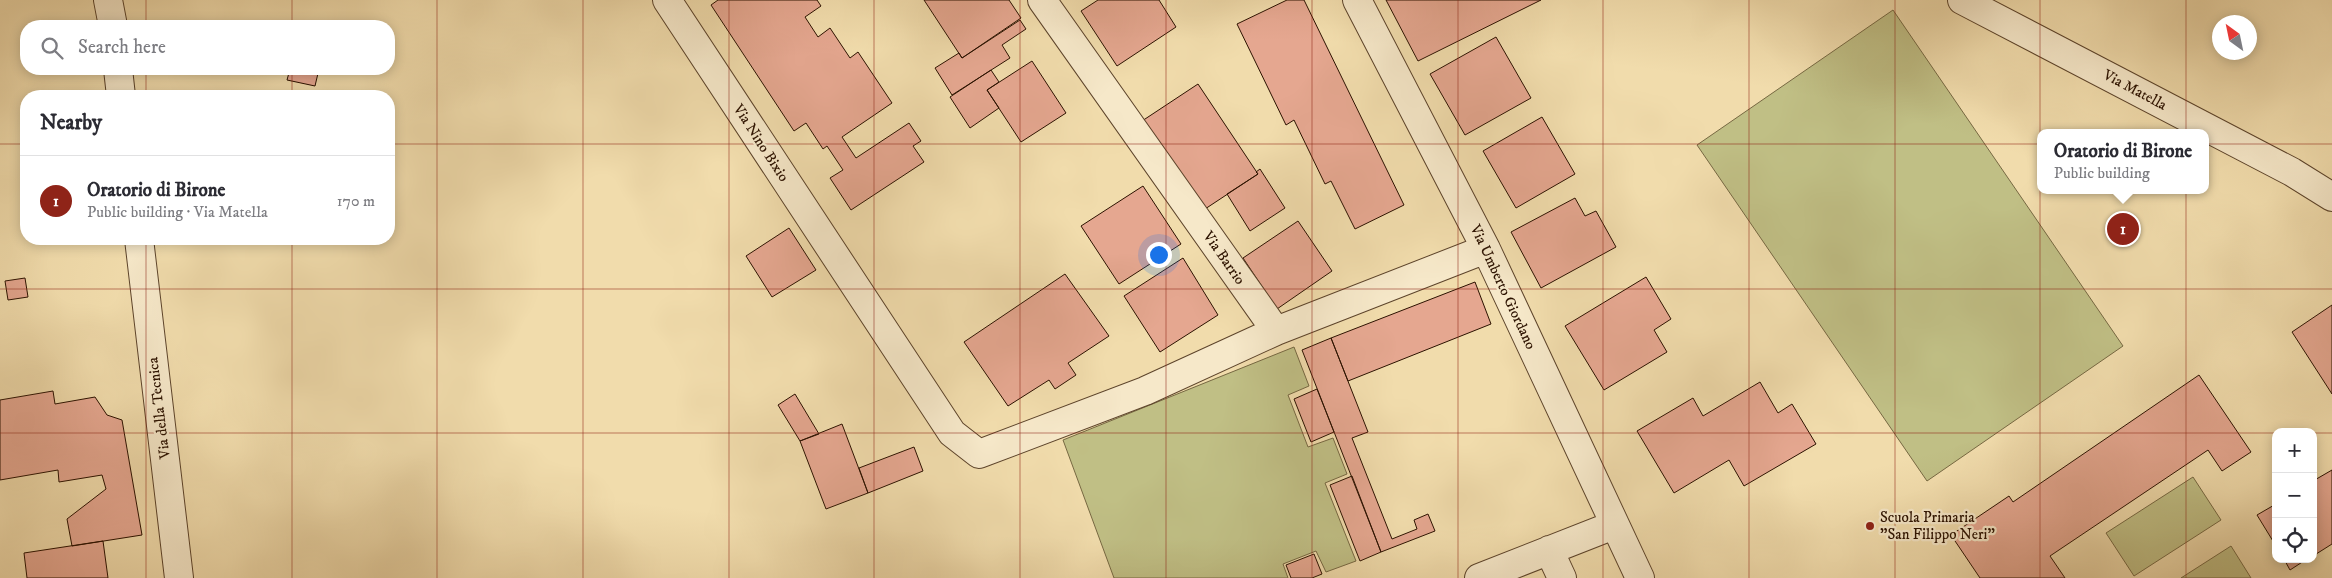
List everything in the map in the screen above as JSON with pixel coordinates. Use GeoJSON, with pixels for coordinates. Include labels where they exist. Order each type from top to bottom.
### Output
{"type":"FeatureCollection","features":[{"type":"Feature","properties":{"kind":"street"},"geometry":{"type":"LineString","coordinates":[[108,0],[112,20]]}},
{"type":"Feature","properties":{"kind":"street","name":"Via Nino Bixio"},"geometry":{"type":"LineString","coordinates":[[667,0],[952,433],[979,454],[1145,391],[1276,331]]}},
{"type":"Feature","properties":{"kind":"street","name":"Via Barrio"},"geometry":{"type":"LineString","coordinates":[[1042,0],[1276,331]]}},
{"type":"Feature","properties":{"kind":"street","name":"Via Umberto Giordano"},"geometry":{"type":"LineString","coordinates":[[1357,0],[1486,249],[1640,578]]}},
{"type":"Feature","properties":{"kind":"street","name":"Via Matella"},"geometry":{"type":"LineString","coordinates":[[1962,0],[2292,172],[2332,197]]}},
{"type":"Feature","properties":{"kind":"street"},"geometry":{"type":"LineString","coordinates":[[119,75],[120,90]]}},
{"type":"Feature","properties":{"kind":"street","name":"Via della Tecnica"},"geometry":{"type":"LineString","coordinates":[[139,245],[180,578]]}},
{"type":"Feature","properties":{"kind":"street"},"geometry":{"type":"LineString","coordinates":[[1276,331],[1486,249]]}},
{"type":"Feature","properties":{"kind":"street"},"geometry":{"type":"LineString","coordinates":[[1479,578],[1614,524]]}},
{"type":"Feature","properties":{"kind":"street"},"geometry":{"type":"LineString","coordinates":[[1549,550],[1562,578]]}},
{"type":"Feature","properties":{"kind":"shaded area"},"geometry":{"type":"Polygon","coordinates":[[[1893,10],[2123,346],[1927,481],[1697,145],[1893,10]]]}},
{"type":"Feature","properties":{"kind":"shaded area"},"geometry":{"type":"Polygon","coordinates":[[[1294,347],[1309,386],[1288,395],[1308,447],[1333,438],[1347,474],[1325,483],[1356,561],[1326,572],[1316,551],[1283,564],[1288,578],[1114,578],[1063,440],[1294,347]]]}},
{"type":"Feature","properties":{"kind":"shaded area"},"geometry":{"type":"Polygon","coordinates":[[[2193,477],[2221,520],[2134,576],[2106,533],[2193,477]]]}},
{"type":"Feature","properties":{"kind":"shaded area"},"geometry":{"type":"Polygon","coordinates":[[[2231,546],[2251,578],[2181,578],[2231,546]]]}},
{"type":"Feature","properties":{"kind":"building"},"geometry":{"type":"Polygon","coordinates":[[[718,0],[817,0],[821,6],[805,17],[818,37],[830,28],[850,58],[858,52],[892,103],[842,137],[856,158],[909,123],[921,141],[913,146],[924,162],[851,210],[830,178],[843,170],[827,146],[823,149],[806,123],[794,131],[711,5],[718,0]]]}},
{"type":"Feature","properties":{"kind":"building"},"geometry":{"type":"Polygon","coordinates":[[[924,0],[1009,0],[1021,18],[962,58],[924,0]]]}},
{"type":"Feature","properties":{"kind":"building"},"geometry":{"type":"Polygon","coordinates":[[[1098,0],[1159,0],[1176,27],[1117,66],[1081,11],[1098,0]]]}},
{"type":"Feature","properties":{"kind":"building"},"geometry":{"type":"Polygon","coordinates":[[[1287,0],[1304,0],[1404,205],[1355,229],[1331,181],[1325,184],[1294,120],[1286,125],[1237,24],[1287,0]]]}},
{"type":"Feature","properties":{"kind":"building"},"geometry":{"type":"Polygon","coordinates":[[[1386,0],[1541,0],[1418,61],[1386,0]]]}},
{"type":"Feature","properties":{"kind":"building"},"geometry":{"type":"Polygon","coordinates":[[[1020,20],[1026,29],[1002,45],[1010,58],[952,95],[935,68],[959,53],[962,58],[1020,20]]]}},
{"type":"Feature","properties":{"kind":"building"},"geometry":{"type":"Polygon","coordinates":[[[1496,37],[1531,98],[1465,135],[1430,74],[1496,37]]]}},
{"type":"Feature","properties":{"kind":"building"},"geometry":{"type":"Polygon","coordinates":[[[1032,61],[1066,113],[1021,142],[987,90],[1032,61]]]}},
{"type":"Feature","properties":{"kind":"building"},"geometry":{"type":"Polygon","coordinates":[[[991,70],[999,82],[987,90],[999,108],[970,128],[950,97],[991,70]]]}},
{"type":"Feature","properties":{"kind":"building"},"geometry":{"type":"Polygon","coordinates":[[[288,75],[318,75],[315,86],[287,80],[288,75]]]}},
{"type":"Feature","properties":{"kind":"building"},"geometry":{"type":"Polygon","coordinates":[[[1198,84],[1258,174],[1202,211],[1142,121],[1198,84]]]}},
{"type":"Feature","properties":{"kind":"building"},"geometry":{"type":"Polygon","coordinates":[[[1542,117],[1575,174],[1516,208],[1483,151],[1542,117]]]}},
{"type":"Feature","properties":{"kind":"building"},"geometry":{"type":"Polygon","coordinates":[[[1260,169],[1285,208],[1250,231],[1227,194],[1258,174],[1256,172],[1260,169]]]}},
{"type":"Feature","properties":{"kind":"building"},"geometry":{"type":"Polygon","coordinates":[[[1143,186],[1181,244],[1119,284],[1081,226],[1143,186]]]}},
{"type":"Feature","properties":{"kind":"building"},"geometry":{"type":"Polygon","coordinates":[[[1575,198],[1585,216],[1596,211],[1616,247],[1541,288],[1511,232],[1575,198]]]}},
{"type":"Feature","properties":{"kind":"building"},"geometry":{"type":"Polygon","coordinates":[[[1298,221],[1332,271],[1277,309],[1243,258],[1298,221]]]}},
{"type":"Feature","properties":{"kind":"building"},"geometry":{"type":"Polygon","coordinates":[[[789,228],[816,270],[772,297],[746,256],[789,228]]]}},
{"type":"Feature","properties":{"kind":"building"},"geometry":{"type":"Polygon","coordinates":[[[1183,258],[1218,315],[1160,352],[1124,296],[1183,258]]]}},
{"type":"Feature","properties":{"kind":"building"},"geometry":{"type":"Polygon","coordinates":[[[1065,274],[1109,336],[1068,363],[1076,375],[1055,389],[1049,380],[1008,406],[964,342],[1065,274]]]}},
{"type":"Feature","properties":{"kind":"building"},"geometry":{"type":"Polygon","coordinates":[[[1646,277],[1671,319],[1654,330],[1667,352],[1604,390],[1565,326],[1646,277]]]}},
{"type":"Feature","properties":{"kind":"building"},"geometry":{"type":"Polygon","coordinates":[[[25,278],[28,297],[8,300],[5,281],[25,278]]]}},
{"type":"Feature","properties":{"kind":"building"},"geometry":{"type":"Polygon","coordinates":[[[1475,282],[1491,324],[1348,381],[1331,338],[1475,282]]]}},
{"type":"Feature","properties":{"kind":"building"},"geometry":{"type":"Polygon","coordinates":[[[2332,305],[2332,394],[2292,332],[2332,305]]]}},
{"type":"Feature","properties":{"kind":"building"},"geometry":{"type":"Polygon","coordinates":[[[1331,338],[1368,432],[1352,438],[1392,539],[1417,529],[1414,520],[1428,514],[1435,531],[1381,552],[1302,350],[1331,338]]]}},
{"type":"Feature","properties":{"kind":"building"},"geometry":{"type":"Polygon","coordinates":[[[2199,375],[2251,452],[2222,471],[2208,450],[2050,556],[2065,578],[1980,578],[1951,535],[2009,496],[2013,502],[2199,375]]]}},
{"type":"Feature","properties":{"kind":"building"},"geometry":{"type":"Polygon","coordinates":[[[1760,382],[1778,413],[1792,404],[1816,444],[1744,486],[1729,460],[1674,493],[1637,431],[1693,398],[1703,416],[1760,382]]]}},
{"type":"Feature","properties":{"kind":"building"},"geometry":{"type":"Polygon","coordinates":[[[1317,389],[1334,432],[1311,442],[1294,399],[1317,389]]]}},
{"type":"Feature","properties":{"kind":"building"},"geometry":{"type":"Polygon","coordinates":[[[53,391],[55,404],[95,397],[107,415],[122,420],[142,535],[72,546],[67,519],[106,489],[102,475],[59,482],[58,470],[0,480],[0,400],[53,391]]]}},
{"type":"Feature","properties":{"kind":"building"},"geometry":{"type":"Polygon","coordinates":[[[795,394],[819,434],[800,441],[778,405],[795,394]]]}},
{"type":"Feature","properties":{"kind":"building"},"geometry":{"type":"Polygon","coordinates":[[[842,424],[868,493],[826,509],[800,441],[842,424]]]}},
{"type":"Feature","properties":{"kind":"building"},"geometry":{"type":"Polygon","coordinates":[[[914,447],[923,471],[868,493],[859,468],[914,447]]]}},
{"type":"Feature","properties":{"kind":"building"},"geometry":{"type":"Polygon","coordinates":[[[2332,470],[2332,544],[2317,553],[2317,518],[2317,479],[2332,470]]]}},
{"type":"Feature","properties":{"kind":"building"},"geometry":{"type":"Polygon","coordinates":[[[1352,476],[1381,552],[1360,561],[1330,485],[1352,476]]]}},
{"type":"Feature","properties":{"kind":"building"},"geometry":{"type":"Polygon","coordinates":[[[2272,506],[2272,539],[2257,515],[2272,506]]]}},
{"type":"Feature","properties":{"kind":"building"},"geometry":{"type":"Polygon","coordinates":[[[103,541],[108,578],[27,578],[24,553],[103,541]]]}},
{"type":"Feature","properties":{"kind":"building"},"geometry":{"type":"Polygon","coordinates":[[[1314,554],[1322,574],[1312,578],[1291,578],[1286,565],[1314,554]]]}},
{"type":"Feature","properties":{"kind":"building"},"geometry":{"type":"Polygon","coordinates":[[[2286,563],[2301,563],[2290,570],[2286,563]]]}},
{"type":"Feature","properties":{"kind":"place","name":"Oratorio di Birone"},"geometry":{"type":"Point","coordinates":[2123,229]}},
{"type":"Feature","properties":{"kind":"place","name":"Scuola Primaria \"San Filippo Neri\""},"geometry":{"type":"Point","coordinates":[1870,526]}}]}
